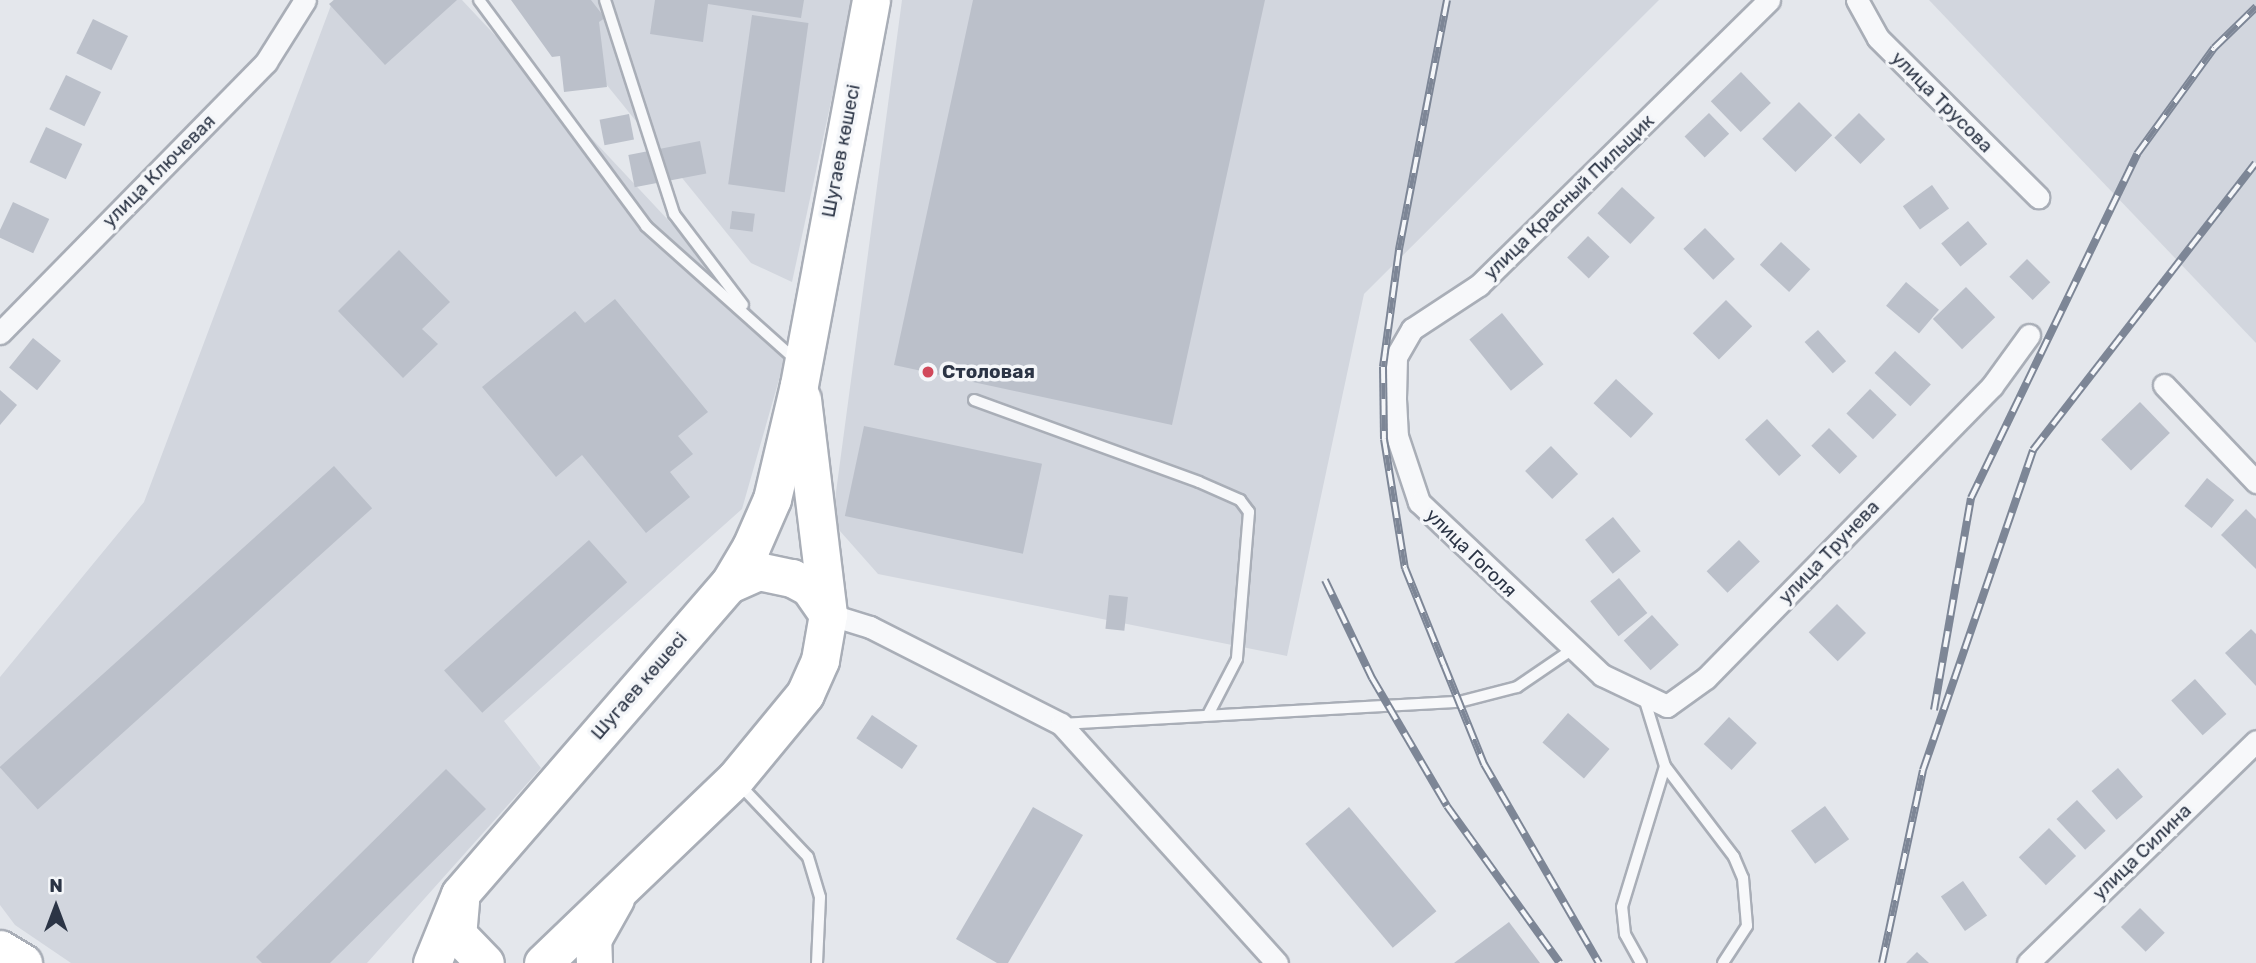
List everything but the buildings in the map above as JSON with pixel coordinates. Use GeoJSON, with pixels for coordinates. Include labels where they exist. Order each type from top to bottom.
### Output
{"type":"FeatureCollection","features":[{"type":"Feature","properties":{"kind":"highway","name":"Шугаев көшесі"},"geometry":{"type":"LineString","coordinates":[[432,963],[460,894],[729,584],[772,499],[799,374],[871,0]]}},
{"type":"Feature","properties":{"kind":"highway","name":"Шугаев көшесі"},"geometry":{"type":"LineString","coordinates":[[542,963],[735,779],[805,694],[820,660],[828,614],[799,374]]}},
{"type":"Feature","properties":{"kind":"highway"},"geometry":{"type":"LineString","coordinates":[[729,584],[758,571],[792,578],[809,587],[828,614]]}},
{"type":"Feature","properties":{"kind":"highway"},"geometry":{"type":"LineString","coordinates":[[403,963],[460,894]]}},
{"type":"Feature","properties":{"kind":"highway"},"geometry":{"type":"LineString","coordinates":[[460,894],[457,934],[485,963]]}},
{"type":"Feature","properties":{"kind":"highway"},"geometry":{"type":"LineString","coordinates":[[0,949],[23,963]]}},
{"type":"Feature","properties":{"kind":"main road"},"geometry":{"type":"LineString","coordinates":[[594,963],[593,940],[625,883]]}},
{"type":"Feature","properties":{"kind":"street","name":"улица Ключевая"},"geometry":{"type":"LineString","coordinates":[[0,333],[267,62],[305,0]]}},
{"type":"Feature","properties":{"kind":"street","name":"улица Красный Пильщик"},"geometry":{"type":"LineString","coordinates":[[1395,399],[1396,357],[1412,329],[1479,285],[1769,0]]}},
{"type":"Feature","properties":{"kind":"street","name":"улица Трусова"},"geometry":{"type":"LineString","coordinates":[[1857,0],[1878,38],[2038,197]]}},
{"type":"Feature","properties":{"kind":"street","name":"улица Трунева"},"geometry":{"type":"LineString","coordinates":[[1645,701],[1667,706],[1706,678],[1992,386],[2029,335]]}},
{"type":"Feature","properties":{"kind":"street"},"geometry":{"type":"LineString","coordinates":[[2164,384],[2256,482]]}},
{"type":"Feature","properties":{"kind":"street","name":"улица Гоголя"},"geometry":{"type":"LineString","coordinates":[[1395,399],[1398,436],[1419,502],[1602,676],[1645,701]]}},
{"type":"Feature","properties":{"kind":"street"},"geometry":{"type":"LineString","coordinates":[[828,614],[870,627],[1061,724],[1277,963]]}},
{"type":"Feature","properties":{"kind":"street","name":"улица Силина"},"geometry":{"type":"LineString","coordinates":[[2028,963],[2256,741]]}},
{"type":"Feature","properties":{"kind":"lane"},"geometry":{"type":"LineString","coordinates":[[479,0],[646,226],[755,321]]}},
{"type":"Feature","properties":{"kind":"lane"},"geometry":{"type":"LineString","coordinates":[[606,0],[674,214],[799,374]]}},
{"type":"Feature","properties":{"kind":"lane"},"geometry":{"type":"LineString","coordinates":[[974,400],[1199,482],[1240,500],[1249,512],[1237,659],[1209,713]]}},
{"type":"Feature","properties":{"kind":"lane"},"geometry":{"type":"LineString","coordinates":[[1061,724],[1209,713],[1459,702],[1517,687],[1573,649]]}},
{"type":"Feature","properties":{"kind":"lane"},"geometry":{"type":"LineString","coordinates":[[1645,701],[1665,766],[1734,857],[1743,878],[1747,926],[1723,963]]}},
{"type":"Feature","properties":{"kind":"lane"},"geometry":{"type":"LineString","coordinates":[[1641,963],[1625,934],[1622,907],[1665,766]]}},
{"type":"Feature","properties":{"kind":"lane"},"geometry":{"type":"LineString","coordinates":[[735,779],[808,858],[820,897],[817,963]]}},
{"type":"Feature","properties":{"kind":"shaded area"},"geometry":{"type":"Polygon","coordinates":[[[333,0],[462,0],[788,348],[742,509],[504,721],[541,768],[367,963],[71,963],[15,925],[0,905],[0,677],[144,502],[333,0]]]}},
{"type":"Feature","properties":{"kind":"shaded area"},"geometry":{"type":"Polygon","coordinates":[[[538,0],[853,0],[792,282],[751,263],[538,0]]]}},
{"type":"Feature","properties":{"kind":"shaded area"},"geometry":{"type":"Polygon","coordinates":[[[902,0],[1659,0],[1364,294],[1287,656],[878,574],[832,522],[902,0]]]}},
{"type":"Feature","properties":{"kind":"shaded area"},"geometry":{"type":"Polygon","coordinates":[[[1929,0],[2256,0],[2256,343],[1929,0]]]}},
{"type":"Feature","properties":{"kind":"railway"},"geometry":{"type":"LineString","coordinates":[[1447,0],[1399,250],[1383,367],[1384,439],[1405,568],[1484,764],[1599,963]]}},
{"type":"Feature","properties":{"kind":"railway"},"geometry":{"type":"LineString","coordinates":[[1934,710],[1971,498],[2137,154],[2214,48],[2256,7]]}},
{"type":"Feature","properties":{"kind":"railway"},"geometry":{"type":"LineString","coordinates":[[1882,963],[1923,770],[2033,450],[2256,163]]}},
{"type":"Feature","properties":{"kind":"railway"},"geometry":{"type":"LineString","coordinates":[[1325,580],[1372,678],[1447,806],[1560,963]]}},
{"type":"Feature","properties":{"kind":"place","name":"Столовая"},"geometry":{"type":"Point","coordinates":[928,372]}}]}
